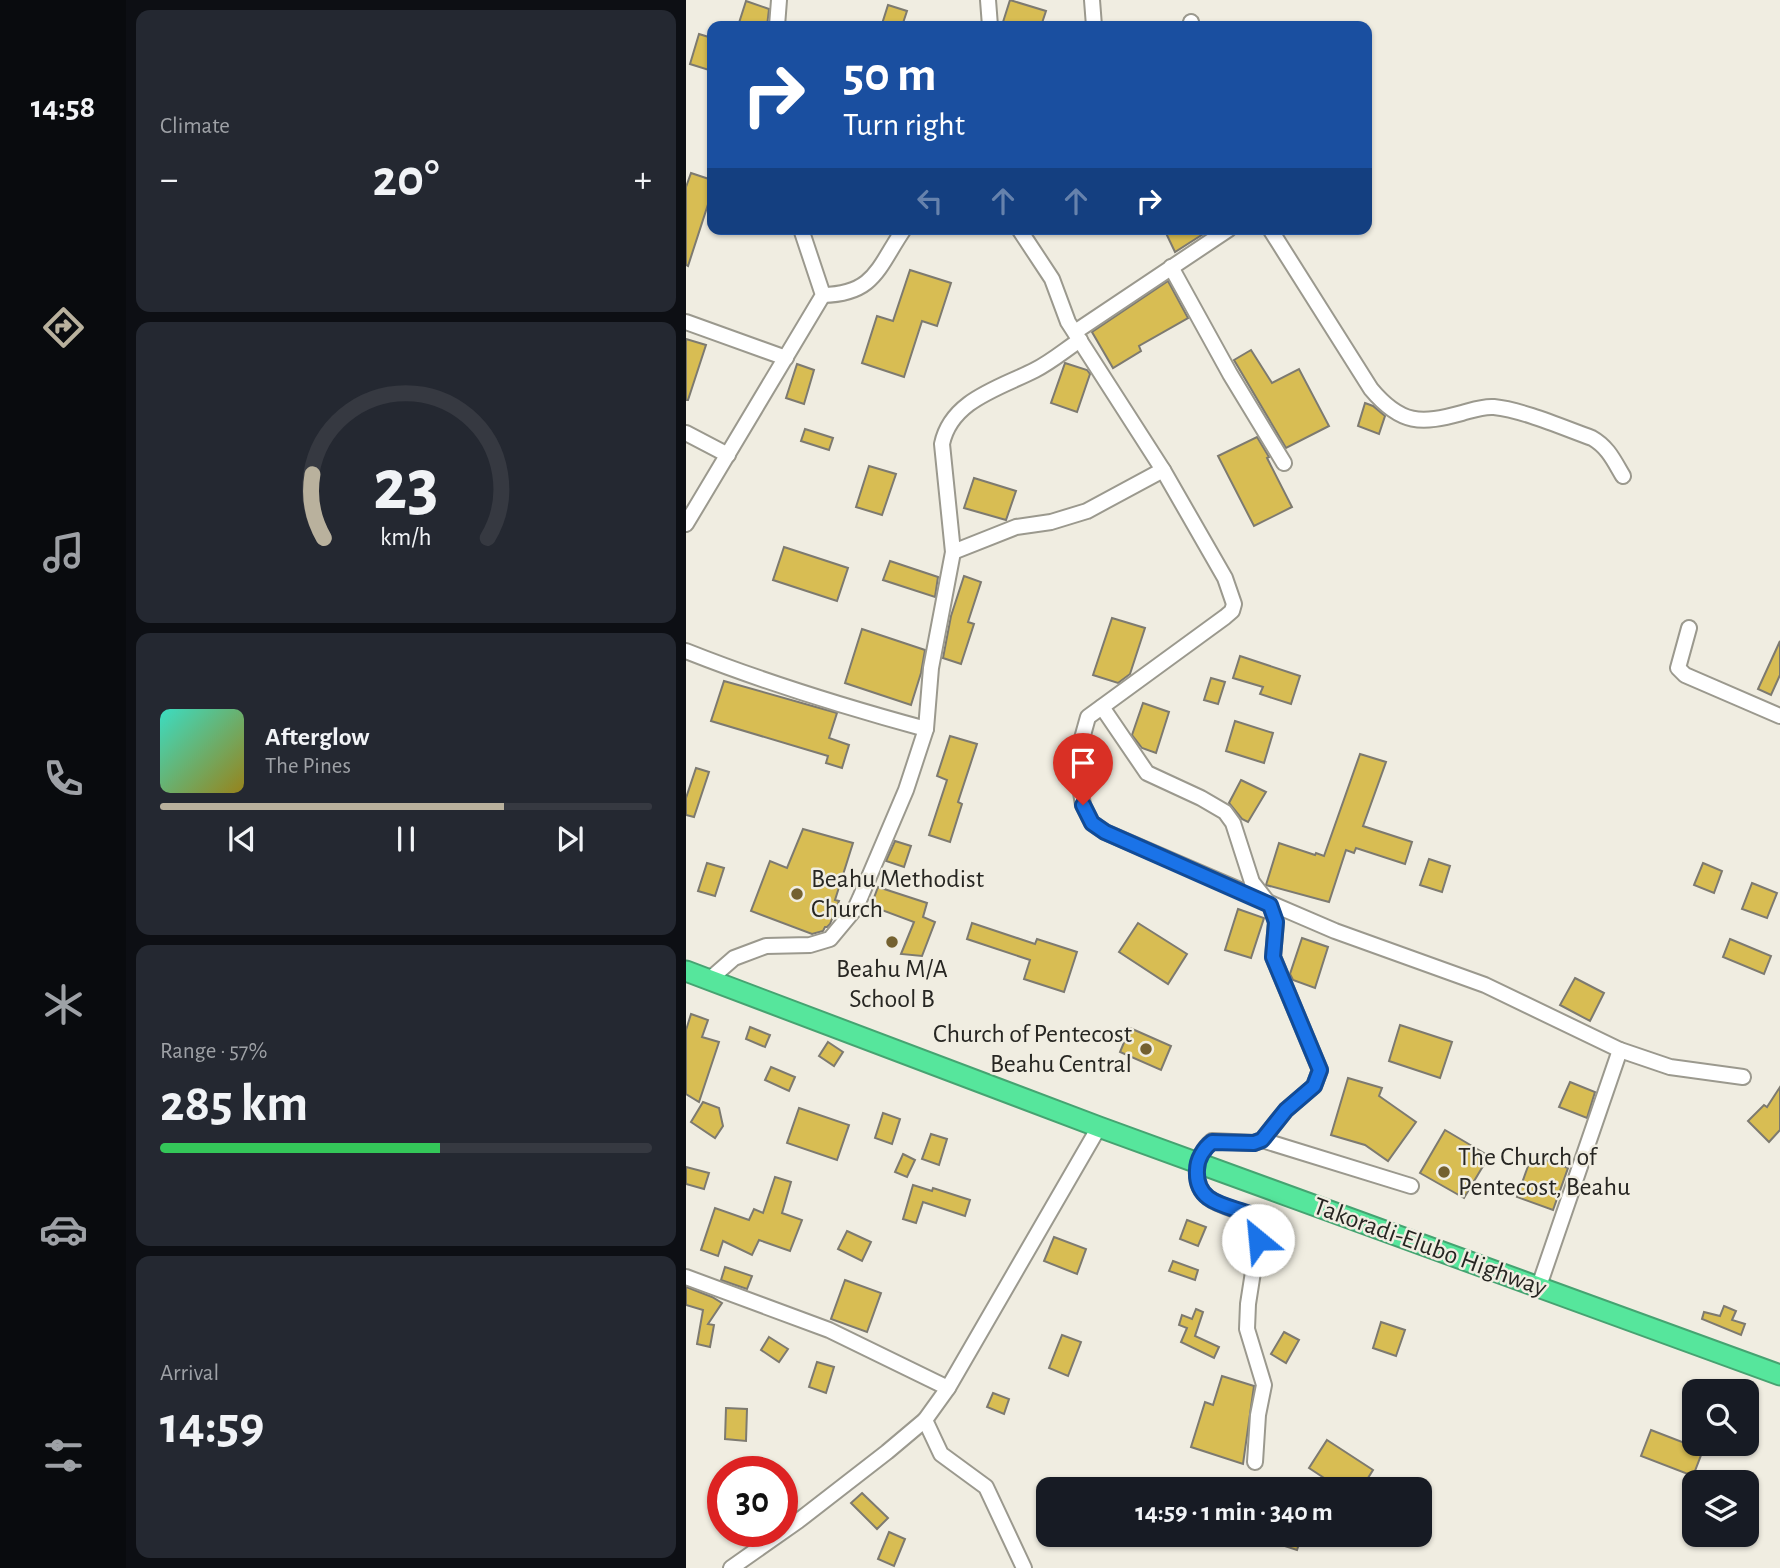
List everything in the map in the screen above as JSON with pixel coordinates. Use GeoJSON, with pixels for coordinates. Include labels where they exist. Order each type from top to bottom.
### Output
{"type":"FeatureCollection","features":[{"type":"Feature","properties":{"kind":"highway","name":"Takoradi-Elubo Highway"},"geometry":{"type":"LineString","coordinates":[[686,971],[1099,1127],[1780,1375]]}},
{"type":"Feature","properties":{"kind":"street"},"geometry":{"type":"LineString","coordinates":[[777,21],[779,0]]}},
{"type":"Feature","properties":{"kind":"street"},"geometry":{"type":"LineString","coordinates":[[988,0],[990,21]]}},
{"type":"Feature","properties":{"kind":"street"},"geometry":{"type":"LineString","coordinates":[[1092,0],[1094,21]]}},
{"type":"Feature","properties":{"kind":"street"},"geometry":{"type":"LineString","coordinates":[[686,524],[823,295],[803,235]]}},
{"type":"Feature","properties":{"kind":"street"},"geometry":{"type":"LineString","coordinates":[[823,295],[842,295],[868,284],[900,235]]}},
{"type":"Feature","properties":{"kind":"street"},"geometry":{"type":"LineString","coordinates":[[1023,235],[1052,279],[1065,316],[1163,470],[1225,578],[1234,604],[1232,611],[1225,617],[1088,717],[1076,760],[1083,805],[1092,823],[1105,832],[1270,905],[1485,985],[1620,1050],[1670,1067],[1743,1077]]}},
{"type":"Feature","properties":{"kind":"street"},"geometry":{"type":"LineString","coordinates":[[710,979],[734,958],[766,946],[810,944],[830,939],[845,923],[860,898],[906,790],[926,729],[931,668],[953,552],[942,444],[950,421],[970,401],[1038,368],[1171,267],[1220,235]]}},
{"type":"Feature","properties":{"kind":"street"},"geometry":{"type":"LineString","coordinates":[[1274,235],[1371,389],[1380,400],[1400,414],[1418,421],[1433,421],[1483,407],[1501,408],[1602,443],[1623,476]]}},
{"type":"Feature","properties":{"kind":"street"},"geometry":{"type":"LineString","coordinates":[[1171,267],[1230,374],[1284,463]]}},
{"type":"Feature","properties":{"kind":"street"},"geometry":{"type":"LineString","coordinates":[[686,322],[786,358]]}},
{"type":"Feature","properties":{"kind":"street"},"geometry":{"type":"LineString","coordinates":[[686,433],[728,455]]}},
{"type":"Feature","properties":{"kind":"street"},"geometry":{"type":"LineString","coordinates":[[953,552],[1016,527],[1051,522],[1087,511],[1163,470]]}},
{"type":"Feature","properties":{"kind":"street"},"geometry":{"type":"LineString","coordinates":[[1689,628],[1678,668],[1685,675],[1780,716]]}},
{"type":"Feature","properties":{"kind":"street"},"geometry":{"type":"LineString","coordinates":[[686,651],[761,679],[926,729]]}},
{"type":"Feature","properties":{"kind":"street"},"geometry":{"type":"LineString","coordinates":[[1102,707],[1147,774],[1201,798],[1225,812],[1233,823],[1252,882],[1270,905],[1276,922],[1273,957],[1320,1070],[1314,1086],[1286,1110],[1262,1140],[1254,1143],[1212,1142],[1197,1163],[1196,1181],[1200,1191],[1210,1200],[1250,1214],[1258,1228],[1257,1254],[1248,1304],[1248,1329],[1264,1385],[1258,1415],[1255,1462]]}},
{"type":"Feature","properties":{"kind":"street"},"geometry":{"type":"LineString","coordinates":[[1539,1286],[1620,1050]]}},
{"type":"Feature","properties":{"kind":"street"},"geometry":{"type":"LineString","coordinates":[[731,1568],[798,1521],[925,1420],[948,1388],[1099,1127]]}},
{"type":"Feature","properties":{"kind":"street"},"geometry":{"type":"LineString","coordinates":[[1262,1140],[1411,1186]]}},
{"type":"Feature","properties":{"kind":"street"},"geometry":{"type":"LineString","coordinates":[[686,1277],[829,1330],[948,1388]]}},
{"type":"Feature","properties":{"kind":"street"},"geometry":{"type":"LineString","coordinates":[[925,1420],[941,1454],[986,1487],[1024,1568]]}},
{"type":"Feature","properties":{"kind":"building"},"geometry":{"type":"Polygon","coordinates":[[[1010,0],[1046,11],[1043,21],[1003,21],[1010,0]]]}},
{"type":"Feature","properties":{"kind":"building"},"geometry":{"type":"Polygon","coordinates":[[[746,1],[769,9],[768,21],[740,21],[746,1]]]}},
{"type":"Feature","properties":{"kind":"building"},"geometry":{"type":"Polygon","coordinates":[[[888,5],[907,11],[904,21],[883,21],[888,5]]]}},
{"type":"Feature","properties":{"kind":"building"},"geometry":{"type":"Polygon","coordinates":[[[699,34],[707,36],[707,69],[690,64],[699,34]]]}},
{"type":"Feature","properties":{"kind":"building"},"geometry":{"type":"Polygon","coordinates":[[[691,173],[707,178],[707,207],[688,266],[686,265],[686,187],[691,173]]]}},
{"type":"Feature","properties":{"kind":"building"},"geometry":{"type":"Polygon","coordinates":[[[1167,235],[1202,235],[1175,252],[1167,235]]]}},
{"type":"Feature","properties":{"kind":"building"},"geometry":{"type":"Polygon","coordinates":[[[910,270],[951,283],[937,326],[922,321],[904,377],[862,363],[877,316],[893,321],[910,270]]]}},
{"type":"Feature","properties":{"kind":"building"},"geometry":{"type":"Polygon","coordinates":[[[1168,281],[1188,318],[1139,346],[1141,351],[1113,368],[1092,332],[1168,281]]]}},
{"type":"Feature","properties":{"kind":"building"},"geometry":{"type":"Polygon","coordinates":[[[686,339],[706,345],[688,400],[686,400],[686,339]]]}},
{"type":"Feature","properties":{"kind":"building"},"geometry":{"type":"Polygon","coordinates":[[[1251,350],[1272,383],[1299,369],[1329,426],[1286,448],[1234,360],[1251,350]]]}},
{"type":"Feature","properties":{"kind":"building"},"geometry":{"type":"Polygon","coordinates":[[[1065,363],[1087,370],[1090,374],[1077,412],[1051,403],[1065,363]]]}},
{"type":"Feature","properties":{"kind":"building"},"geometry":{"type":"Polygon","coordinates":[[[797,364],[814,370],[804,404],[786,398],[797,364]]]}},
{"type":"Feature","properties":{"kind":"building"},"geometry":{"type":"Polygon","coordinates":[[[1365,403],[1385,416],[1379,434],[1358,426],[1365,403]]]}},
{"type":"Feature","properties":{"kind":"building"},"geometry":{"type":"Polygon","coordinates":[[[805,429],[833,438],[829,450],[801,441],[805,429]]]}},
{"type":"Feature","properties":{"kind":"building"},"geometry":{"type":"Polygon","coordinates":[[[1257,437],[1292,507],[1254,526],[1218,456],[1257,437]]]}},
{"type":"Feature","properties":{"kind":"building"},"geometry":{"type":"Polygon","coordinates":[[[869,466],[896,474],[882,515],[856,507],[869,466]]]}},
{"type":"Feature","properties":{"kind":"building"},"geometry":{"type":"Polygon","coordinates":[[[974,478],[1016,491],[1006,520],[964,508],[974,478]]]}},
{"type":"Feature","properties":{"kind":"building"},"geometry":{"type":"Polygon","coordinates":[[[784,547],[848,568],[837,601],[773,580],[784,547]]]}},
{"type":"Feature","properties":{"kind":"building"},"geometry":{"type":"Polygon","coordinates":[[[890,561],[938,577],[935,597],[883,580],[890,561]]]}},
{"type":"Feature","properties":{"kind":"building"},"geometry":{"type":"Polygon","coordinates":[[[964,576],[981,582],[968,622],[974,624],[961,664],[943,658],[951,616],[964,576]]]}},
{"type":"Feature","properties":{"kind":"building"},"geometry":{"type":"Polygon","coordinates":[[[1112,618],[1145,628],[1130,674],[1118,683],[1093,675],[1112,618]]]}},
{"type":"Feature","properties":{"kind":"building"},"geometry":{"type":"Polygon","coordinates":[[[862,629],[925,650],[911,705],[845,683],[862,629]]]}},
{"type":"Feature","properties":{"kind":"building"},"geometry":{"type":"Polygon","coordinates":[[[1780,641],[1780,675],[1771,695],[1758,689],[1780,641]]]}},
{"type":"Feature","properties":{"kind":"building"},"geometry":{"type":"Polygon","coordinates":[[[1240,656],[1300,676],[1291,704],[1260,694],[1263,687],[1233,678],[1240,656]]]}},
{"type":"Feature","properties":{"kind":"building"},"geometry":{"type":"Polygon","coordinates":[[[1211,678],[1225,682],[1218,704],[1204,700],[1211,678]]]}},
{"type":"Feature","properties":{"kind":"building"},"geometry":{"type":"Polygon","coordinates":[[[724,681],[837,713],[829,738],[849,745],[842,768],[826,763],[828,756],[711,721],[724,681]]]}},
{"type":"Feature","properties":{"kind":"building"},"geometry":{"type":"Polygon","coordinates":[[[1143,703],[1169,712],[1156,753],[1142,748],[1132,735],[1143,703]]]}},
{"type":"Feature","properties":{"kind":"building"},"geometry":{"type":"Polygon","coordinates":[[[1235,721],[1273,733],[1264,763],[1226,751],[1235,721]]]}},
{"type":"Feature","properties":{"kind":"building"},"geometry":{"type":"Polygon","coordinates":[[[950,736],[977,744],[958,802],[962,804],[950,842],[929,835],[947,780],[937,776],[950,736]]]}},
{"type":"Feature","properties":{"kind":"building"},"geometry":{"type":"Polygon","coordinates":[[[1360,754],[1386,762],[1363,826],[1412,842],[1405,864],[1356,848],[1354,853],[1346,850],[1329,902],[1266,885],[1279,843],[1324,856],[1360,754]]]}},
{"type":"Feature","properties":{"kind":"building"},"geometry":{"type":"Polygon","coordinates":[[[696,768],[709,772],[694,817],[686,815],[686,798],[696,768]]]}},
{"type":"Feature","properties":{"kind":"building"},"geometry":{"type":"Polygon","coordinates":[[[1241,780],[1266,792],[1248,822],[1242,819],[1229,803],[1241,780]]]}},
{"type":"Feature","properties":{"kind":"building","name":"Beahu Methodist Church"},"geometry":{"type":"Polygon","coordinates":[[[803,829],[853,843],[835,900],[839,901],[830,924],[823,931],[812,934],[751,911],[770,861],[787,868],[803,829]]]}},
{"type":"Feature","properties":{"kind":"building"},"geometry":{"type":"Polygon","coordinates":[[[895,841],[911,846],[904,867],[886,861],[895,841]]]}},
{"type":"Feature","properties":{"kind":"building"},"geometry":{"type":"Polygon","coordinates":[[[1429,859],[1450,866],[1442,892],[1420,885],[1429,859]]]}},
{"type":"Feature","properties":{"kind":"building"},"geometry":{"type":"Polygon","coordinates":[[[707,863],[724,868],[715,896],[698,891],[707,863]]]}},
{"type":"Feature","properties":{"kind":"building"},"geometry":{"type":"Polygon","coordinates":[[[1703,863],[1722,871],[1714,893],[1694,885],[1703,863]]]}},
{"type":"Feature","properties":{"kind":"building"},"geometry":{"type":"Polygon","coordinates":[[[1752,883],[1777,893],[1767,918],[1742,909],[1752,883]]]}},
{"type":"Feature","properties":{"kind":"building"},"geometry":{"type":"Polygon","coordinates":[[[878,887],[927,903],[923,917],[935,922],[922,956],[901,954],[914,922],[871,906],[878,887]]]}},
{"type":"Feature","properties":{"kind":"building"},"geometry":{"type":"Polygon","coordinates":[[[1238,909],[1264,918],[1251,958],[1225,950],[1238,909]]]}},
{"type":"Feature","properties":{"kind":"building"},"geometry":{"type":"Polygon","coordinates":[[[972,923],[1035,944],[1037,939],[1077,952],[1064,992],[1024,979],[1030,960],[967,939],[972,923]]]}},
{"type":"Feature","properties":{"kind":"building"},"geometry":{"type":"Polygon","coordinates":[[[1138,923],[1187,954],[1168,984],[1119,952],[1138,923]]]}},
{"type":"Feature","properties":{"kind":"building"},"geometry":{"type":"Polygon","coordinates":[[[1302,938],[1328,947],[1315,988],[1293,980],[1290,974],[1302,938]]]}},
{"type":"Feature","properties":{"kind":"building"},"geometry":{"type":"Polygon","coordinates":[[[1730,939],[1771,956],[1764,974],[1723,957],[1730,939]]]}},
{"type":"Feature","properties":{"kind":"building"},"geometry":{"type":"Polygon","coordinates":[[[1575,978],[1604,993],[1590,1021],[1560,1005],[1575,978]]]}},
{"type":"Feature","properties":{"kind":"building"},"geometry":{"type":"Polygon","coordinates":[[[691,1014],[708,1020],[702,1037],[719,1042],[699,1102],[686,1094],[686,1030],[691,1014]]]}},
{"type":"Feature","properties":{"kind":"building"},"geometry":{"type":"Polygon","coordinates":[[[1400,1025],[1452,1042],[1440,1078],[1389,1061],[1400,1025]]]}},
{"type":"Feature","properties":{"kind":"building"},"geometry":{"type":"Polygon","coordinates":[[[750,1027],[770,1035],[765,1047],[746,1039],[750,1027]]]}},
{"type":"Feature","properties":{"kind":"building","name":"Church of Pentecost Beahu Central"},"geometry":{"type":"Polygon","coordinates":[[[1130,1028],[1171,1046],[1161,1070],[1120,1052],[1130,1028]]]}},
{"type":"Feature","properties":{"kind":"building"},"geometry":{"type":"Polygon","coordinates":[[[828,1042],[843,1052],[834,1066],[819,1056],[828,1042]]]}},
{"type":"Feature","properties":{"kind":"building"},"geometry":{"type":"Polygon","coordinates":[[[771,1067],[795,1077],[789,1091],[765,1080],[771,1067]]]}},
{"type":"Feature","properties":{"kind":"building"},"geometry":{"type":"Polygon","coordinates":[[[1348,1078],[1382,1088],[1379,1096],[1416,1122],[1388,1161],[1365,1145],[1331,1135],[1348,1078]]]}},
{"type":"Feature","properties":{"kind":"building"},"geometry":{"type":"Polygon","coordinates":[[[1570,1082],[1595,1092],[1587,1118],[1559,1107],[1570,1082]]]}},
{"type":"Feature","properties":{"kind":"building"},"geometry":{"type":"Polygon","coordinates":[[[1780,1087],[1780,1130],[1769,1142],[1748,1121],[1764,1105],[1767,1107],[1780,1087]]]}},
{"type":"Feature","properties":{"kind":"building"},"geometry":{"type":"Polygon","coordinates":[[[703,1102],[719,1108],[723,1126],[715,1138],[691,1122],[703,1102]]]}},
{"type":"Feature","properties":{"kind":"building"},"geometry":{"type":"Polygon","coordinates":[[[799,1108],[849,1125],[837,1160],[787,1143],[799,1108]]]}},
{"type":"Feature","properties":{"kind":"building"},"geometry":{"type":"Polygon","coordinates":[[[883,1113],[900,1119],[892,1144],[875,1138],[883,1113]]]}},
{"type":"Feature","properties":{"kind":"building"},"geometry":{"type":"Polygon","coordinates":[[[1445,1130],[1489,1156],[1464,1198],[1420,1173],[1445,1130]]]}},
{"type":"Feature","properties":{"kind":"building"},"geometry":{"type":"Polygon","coordinates":[[[931,1134],[947,1139],[939,1165],[922,1159],[931,1134]]]}},
{"type":"Feature","properties":{"kind":"building"},"geometry":{"type":"Polygon","coordinates":[[[903,1154],[915,1160],[907,1177],[895,1172],[903,1154]]]}},
{"type":"Feature","properties":{"kind":"building"},"geometry":{"type":"Polygon","coordinates":[[[1532,1155],[1568,1168],[1553,1210],[1517,1197],[1532,1155]]]}},
{"type":"Feature","properties":{"kind":"building"},"geometry":{"type":"Polygon","coordinates":[[[686,1167],[709,1173],[704,1189],[686,1184],[686,1167]]]}},
{"type":"Feature","properties":{"kind":"building"},"geometry":{"type":"Polygon","coordinates":[[[775,1177],[791,1182],[782,1213],[802,1220],[790,1251],[759,1240],[752,1255],[723,1241],[718,1256],[701,1250],[715,1208],[749,1220],[754,1209],[763,1213],[775,1177]]]}},
{"type":"Feature","properties":{"kind":"building"},"geometry":{"type":"Polygon","coordinates":[[[913,1185],[932,1191],[933,1188],[970,1200],[965,1216],[923,1202],[916,1223],[903,1219],[913,1185]]]}},
{"type":"Feature","properties":{"kind":"building"},"geometry":{"type":"Polygon","coordinates":[[[1187,1220],[1206,1227],[1198,1246],[1180,1239],[1187,1220]]]}},
{"type":"Feature","properties":{"kind":"building"},"geometry":{"type":"Polygon","coordinates":[[[847,1231],[871,1242],[862,1261],[838,1249],[847,1231]]]}},
{"type":"Feature","properties":{"kind":"building"},"geometry":{"type":"Polygon","coordinates":[[[1054,1237],[1086,1249],[1077,1274],[1044,1261],[1054,1237]]]}},
{"type":"Feature","properties":{"kind":"building"},"geometry":{"type":"Polygon","coordinates":[[[1173,1261],[1198,1270],[1195,1280],[1169,1271],[1173,1261]]]}},
{"type":"Feature","properties":{"kind":"building"},"geometry":{"type":"Polygon","coordinates":[[[725,1267],[752,1276],[747,1289],[721,1280],[725,1267]]]}},
{"type":"Feature","properties":{"kind":"building"},"geometry":{"type":"Polygon","coordinates":[[[845,1280],[881,1293],[867,1332],[831,1319],[845,1280]]]}},
{"type":"Feature","properties":{"kind":"building"},"geometry":{"type":"Polygon","coordinates":[[[686,1287],[722,1303],[708,1324],[714,1325],[710,1347],[697,1344],[703,1310],[686,1305],[686,1287]]]}},
{"type":"Feature","properties":{"kind":"building"},"geometry":{"type":"Polygon","coordinates":[[[1724,1306],[1736,1311],[1732,1320],[1745,1324],[1741,1335],[1702,1319],[1704,1312],[1720,1316],[1724,1306]]]}},
{"type":"Feature","properties":{"kind":"building"},"geometry":{"type":"Polygon","coordinates":[[[1196,1309],[1203,1312],[1195,1336],[1219,1347],[1214,1358],[1181,1342],[1187,1328],[1179,1325],[1182,1315],[1192,1319],[1196,1309]]]}},
{"type":"Feature","properties":{"kind":"building"},"geometry":{"type":"Polygon","coordinates":[[[1381,1322],[1405,1330],[1396,1356],[1373,1348],[1381,1322]]]}},
{"type":"Feature","properties":{"kind":"building"},"geometry":{"type":"Polygon","coordinates":[[[1284,1332],[1299,1340],[1286,1363],[1271,1354],[1284,1332]]]}},
{"type":"Feature","properties":{"kind":"building"},"geometry":{"type":"Polygon","coordinates":[[[1062,1335],[1081,1342],[1068,1376],[1049,1368],[1062,1335]]]}},
{"type":"Feature","properties":{"kind":"building"},"geometry":{"type":"Polygon","coordinates":[[[769,1337],[788,1349],[779,1362],[761,1350],[769,1337]]]}},
{"type":"Feature","properties":{"kind":"building"},"geometry":{"type":"Polygon","coordinates":[[[817,1362],[834,1367],[826,1393],[809,1387],[817,1362]]]}},
{"type":"Feature","properties":{"kind":"building"},"geometry":{"type":"Polygon","coordinates":[[[1222,1376],[1254,1386],[1243,1464],[1191,1447],[1205,1402],[1213,1405],[1222,1376]]]}},
{"type":"Feature","properties":{"kind":"building"},"geometry":{"type":"Polygon","coordinates":[[[993,1393],[1009,1399],[1004,1414],[987,1407],[993,1393]]]}},
{"type":"Feature","properties":{"kind":"building"},"geometry":{"type":"Polygon","coordinates":[[[726,1408],[747,1409],[746,1441],[725,1439],[726,1408]]]}},
{"type":"Feature","properties":{"kind":"building"},"geometry":{"type":"Polygon","coordinates":[[[1651,1430],[1682,1442],[1682,1456],[1701,1456],[1695,1470],[1682,1472],[1641,1456],[1651,1430]]]}},
{"type":"Feature","properties":{"kind":"building"},"geometry":{"type":"Polygon","coordinates":[[[1327,1440],[1373,1470],[1369,1477],[1323,1477],[1309,1468],[1327,1440]]]}},
{"type":"Feature","properties":{"kind":"building"},"geometry":{"type":"Polygon","coordinates":[[[862,1493],[888,1518],[877,1529],[851,1503],[862,1493]]]}},
{"type":"Feature","properties":{"kind":"building"},"geometry":{"type":"Polygon","coordinates":[[[889,1532],[905,1539],[894,1566],[878,1559],[889,1532]]]}},
{"type":"Feature","properties":{"kind":"place","name":"Beahu Methodist Church"},"geometry":{"type":"Point","coordinates":[797,894]}},
{"type":"Feature","properties":{"kind":"place","name":"Beahu M/A School B"},"geometry":{"type":"Point","coordinates":[892,942]}},
{"type":"Feature","properties":{"kind":"place","name":"Church of Pentecost Beahu Central"},"geometry":{"type":"Point","coordinates":[1146,1049]}},
{"type":"Feature","properties":{"kind":"place","name":"The Church of Pentecost, Beahu"},"geometry":{"type":"Point","coordinates":[1444,1172]}},
{"type":"Feature","properties":{"kind":"route"},"geometry":{"type":"LineString","coordinates":[[1083,805],[1092,823],[1105,832],[1270,905],[1276,922],[1273,957],[1320,1070],[1318,1079],[1314,1086],[1286,1110],[1262,1140],[1254,1143],[1212,1142],[1208,1145],[1197,1163],[1196,1181],[1200,1191],[1210,1200],[1250,1214],[1258,1228],[1258,1240]]}}]}
